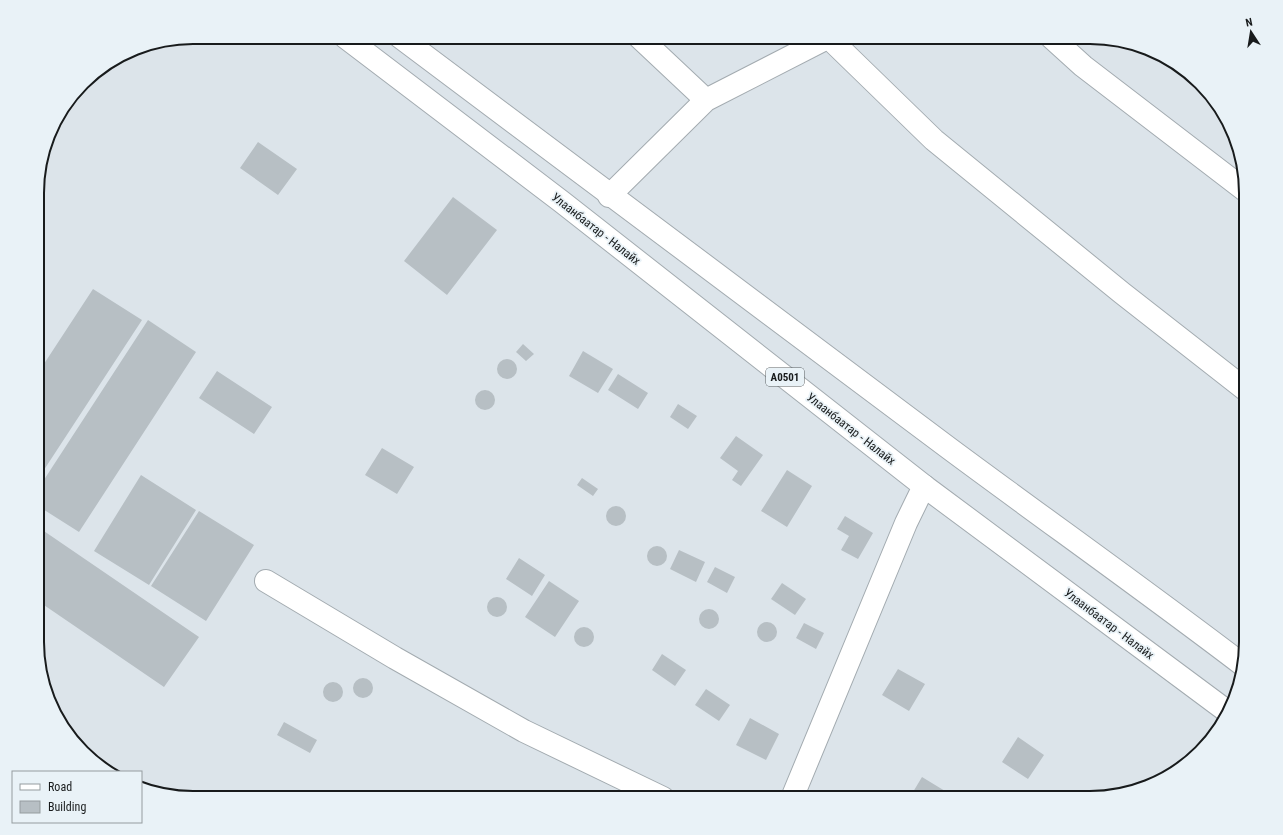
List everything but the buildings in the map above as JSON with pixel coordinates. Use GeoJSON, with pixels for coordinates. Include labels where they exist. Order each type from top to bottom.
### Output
{"type":"FeatureCollection","features":[{"type":"Feature","properties":{"kind":"main road","name":"Улаанбаатар - Налайх"},"geometry":{"type":"LineString","coordinates":[[354,44],[562,202],[924,486],[1224,709]]}},
{"type":"Feature","properties":{"kind":"main road"},"geometry":{"type":"LineString","coordinates":[[409,44],[609,196],[951,450],[1190,624],[1238,661]]}},
{"type":"Feature","properties":{"kind":"main road"},"geometry":{"type":"LineString","coordinates":[[646,44],[706,100]]}},
{"type":"Feature","properties":{"kind":"main road"},"geometry":{"type":"LineString","coordinates":[[609,196],[706,100],[815,44]]}},
{"type":"Feature","properties":{"kind":"main road"},"geometry":{"type":"LineString","coordinates":[[836,44],[934,140],[1122,293],[1239,385]]}},
{"type":"Feature","properties":{"kind":"main road"},"geometry":{"type":"LineString","coordinates":[[1059,44],[1083,66],[1239,186]]}},
{"type":"Feature","properties":{"kind":"main road"},"geometry":{"type":"LineString","coordinates":[[795,791],[906,523],[924,486]]}},
{"type":"Feature","properties":{"kind":"main road"},"geometry":{"type":"LineString","coordinates":[[266,581],[395,658],[524,731],[648,791]]}}]}
